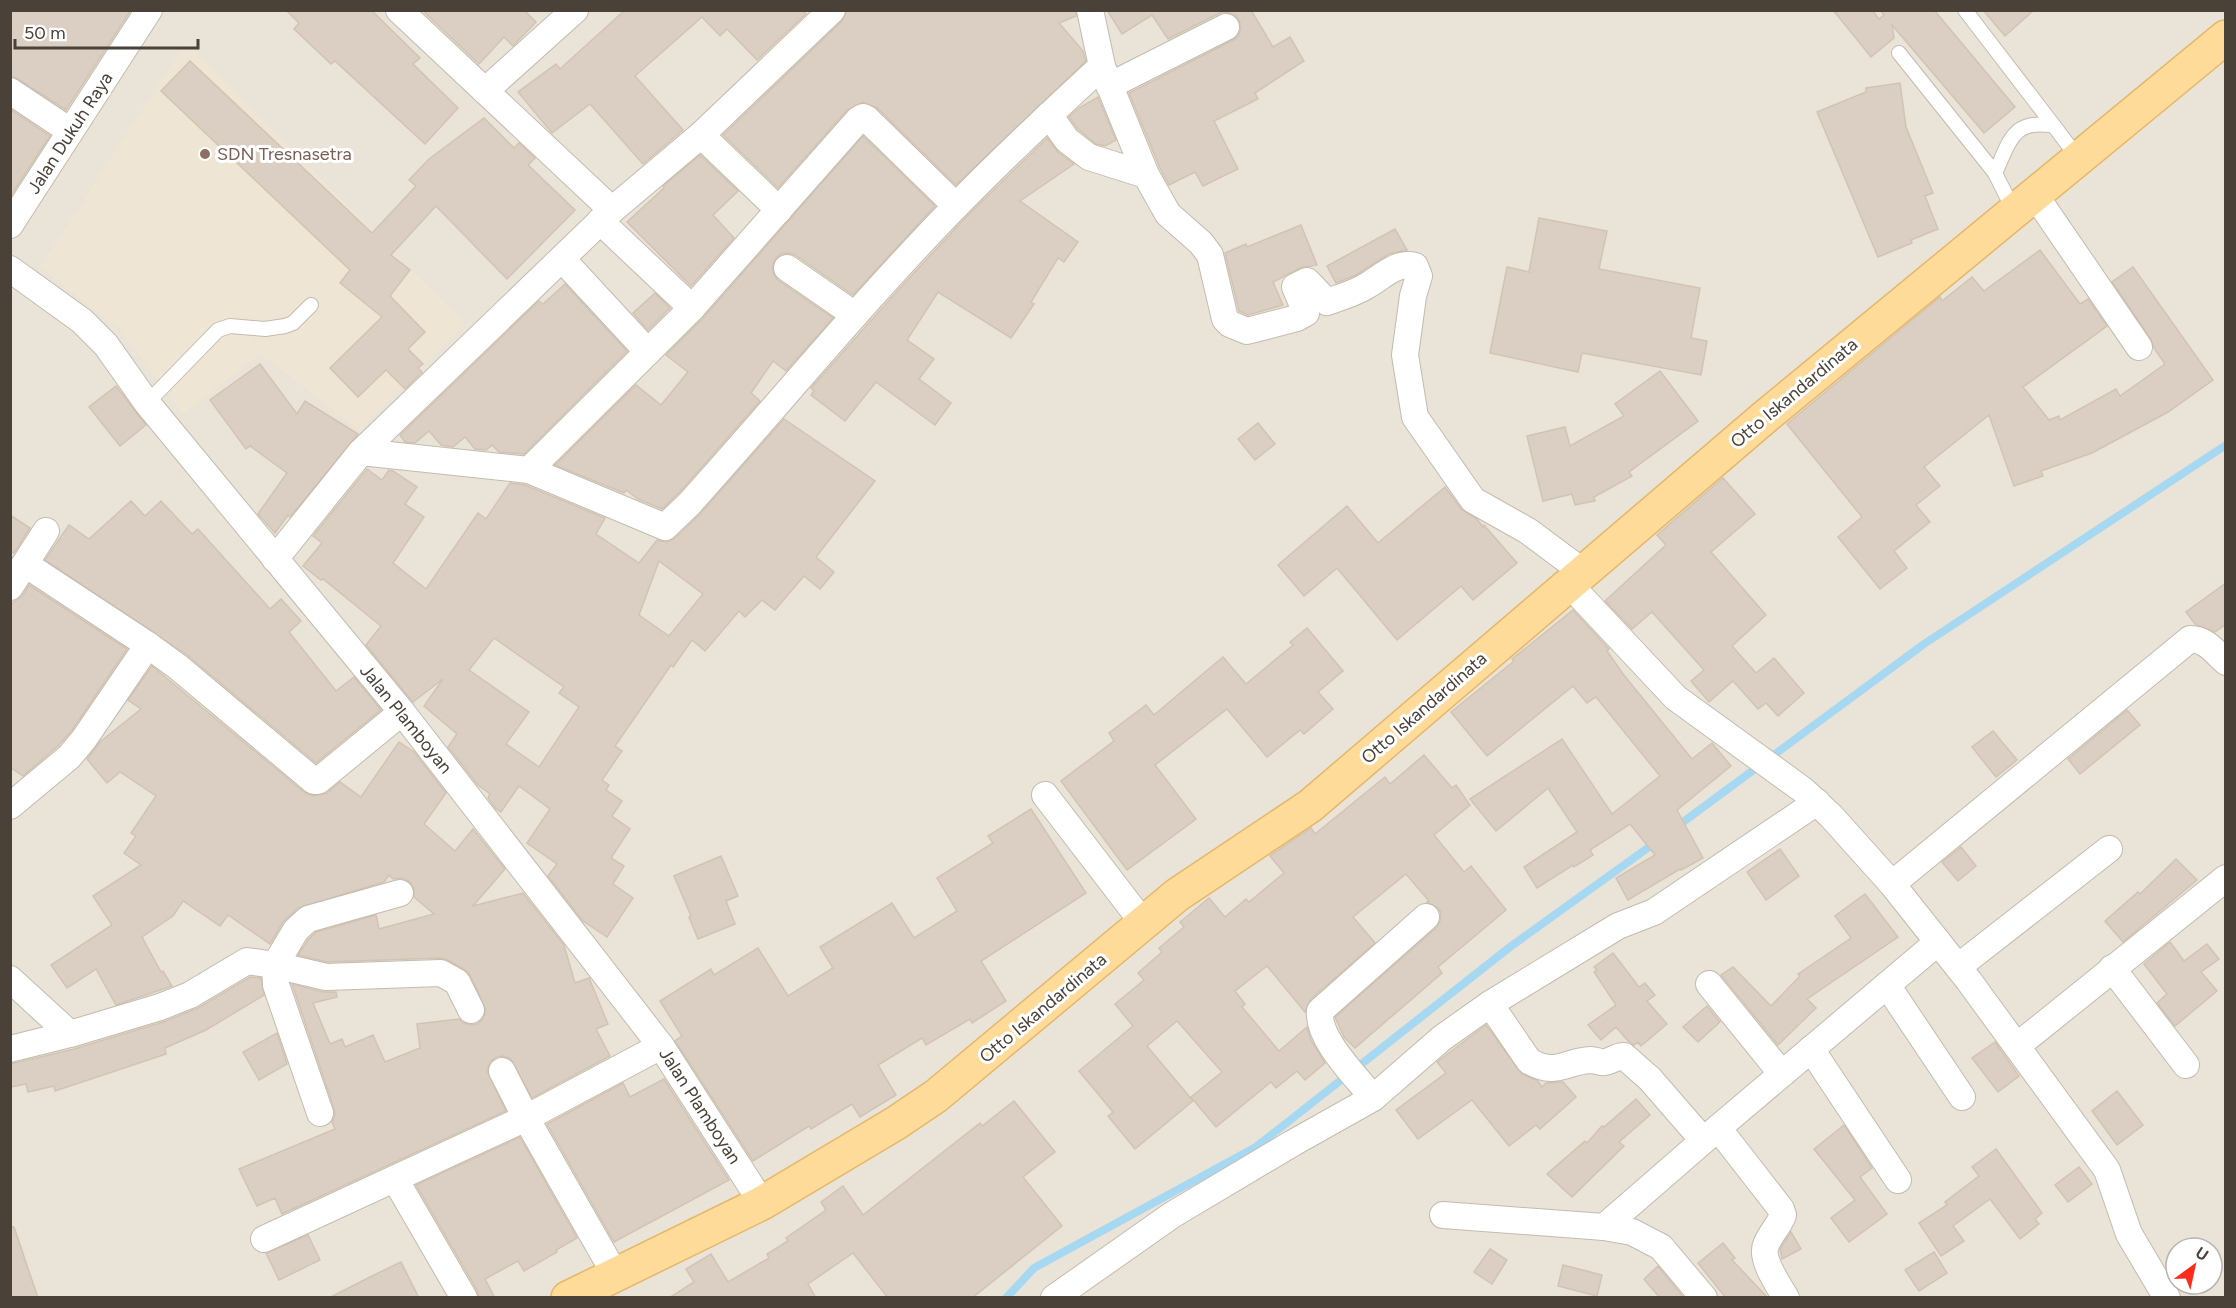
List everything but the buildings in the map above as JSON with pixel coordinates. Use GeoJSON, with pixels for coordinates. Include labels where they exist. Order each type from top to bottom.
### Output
{"type":"FeatureCollection","features":[{"type":"Feature","properties":{"kind":"main road","name":"Otto Iskandardinata"},"geometry":{"type":"LineString","coordinates":[[568,1298],[762,1203],[896,1123],[936,1096],[1177,895],[1310,806],[1766,416],[2226,37]]}},
{"type":"Feature","properties":{"kind":"street","name":"Jalan Dukuh Raya"},"geometry":{"type":"LineString","coordinates":[[10,225],[149,10]]}},
{"type":"Feature","properties":{"kind":"street"},"geometry":{"type":"LineString","coordinates":[[399,10],[485,91],[692,308]]}},
{"type":"Feature","properties":{"kind":"street"},"geometry":{"type":"LineString","coordinates":[[485,91],[574,10]]}},
{"type":"Feature","properties":{"kind":"street"},"geometry":{"type":"LineString","coordinates":[[275,559],[361,452],[606,216],[700,135],[832,10]]}},
{"type":"Feature","properties":{"kind":"street"},"geometry":{"type":"LineString","coordinates":[[1090,10],[1106,76],[1146,175],[1168,214],[1201,243],[1210,255],[1225,319],[1235,327],[1247,331],[1297,318],[1306,313],[1295,286],[1307,281],[1328,302],[1367,286],[1386,272],[1408,264],[1415,266],[1419,276],[1413,296],[1405,355],[1415,417],[1473,500],[1528,531],[1576,578],[1676,698],[1810,796],[1892,884],[1958,967],[2107,1170],[2129,1234],[2167,1298]]}},
{"type":"Feature","properties":{"kind":"street"},"geometry":{"type":"LineString","coordinates":[[361,452],[529,470],[665,527],[956,206],[1049,115],[1106,76],[1226,27]]}},
{"type":"Feature","properties":{"kind":"street"},"geometry":{"type":"LineString","coordinates":[[10,91],[70,131]]}},
{"type":"Feature","properties":{"kind":"street"},"geometry":{"type":"LineString","coordinates":[[1049,115],[1067,140],[1089,157],[1146,175]]}},
{"type":"Feature","properties":{"kind":"street"},"geometry":{"type":"LineString","coordinates":[[529,470],[692,308],[858,120],[863,117],[867,119],[956,206]]}},
{"type":"Feature","properties":{"kind":"street"},"geometry":{"type":"LineString","coordinates":[[700,135],[779,210]]}},
{"type":"Feature","properties":{"kind":"street"},"geometry":{"type":"LineString","coordinates":[[2024,203],[2139,347]]}},
{"type":"Feature","properties":{"kind":"street"},"geometry":{"type":"LineString","coordinates":[[562,259],[648,352]]}},
{"type":"Feature","properties":{"kind":"street"},"geometry":{"type":"LineString","coordinates":[[787,268],[855,315]]}},
{"type":"Feature","properties":{"kind":"street","name":"Jalan Plamboyan"},"geometry":{"type":"LineString","coordinates":[[10,269],[82,321],[106,345],[147,403],[402,712],[662,1046],[762,1203]]}},
{"type":"Feature","properties":{"kind":"street"},"geometry":{"type":"LineString","coordinates":[[10,587],[46,531]]}},
{"type":"Feature","properties":{"kind":"street"},"geometry":{"type":"LineString","coordinates":[[25,564],[148,645],[315,781],[318,781],[402,712]]}},
{"type":"Feature","properties":{"kind":"street"},"geometry":{"type":"LineString","coordinates":[[1892,884],[2190,639],[2205,642],[2226,662]]}},
{"type":"Feature","properties":{"kind":"street"},"geometry":{"type":"LineString","coordinates":[[10,806],[69,757],[84,739],[148,645]]}},
{"type":"Feature","properties":{"kind":"street"},"geometry":{"type":"LineString","coordinates":[[1045,795],[1144,924]]}},
{"type":"Feature","properties":{"kind":"street"},"geometry":{"type":"LineString","coordinates":[[1054,1298],[1172,1215],[1293,1143],[1366,1089],[1490,1004],[1618,926],[1654,912],[1810,796]]}},
{"type":"Feature","properties":{"kind":"street"},"geometry":{"type":"LineString","coordinates":[[1958,967],[2109,849]]}},
{"type":"Feature","properties":{"kind":"street"},"geometry":{"type":"LineString","coordinates":[[2017,1046],[2226,878]]}},
{"type":"Feature","properties":{"kind":"street"},"geometry":{"type":"LineString","coordinates":[[320,1113],[276,985],[275,965],[296,930],[308,919],[400,893]]}},
{"type":"Feature","properties":{"kind":"street"},"geometry":{"type":"LineString","coordinates":[[1366,1089],[1326,1038],[1320,1023],[1320,1011],[1426,917]]}},
{"type":"Feature","properties":{"kind":"street"},"geometry":{"type":"LineString","coordinates":[[1604,1227],[1938,942]]}},
{"type":"Feature","properties":{"kind":"street"},"geometry":{"type":"LineString","coordinates":[[10,1049],[160,1007],[190,995],[247,961],[326,977],[441,973],[457,982],[471,1010]]}},
{"type":"Feature","properties":{"kind":"street"},"geometry":{"type":"LineString","coordinates":[[2112,968],[2186,1065]]}},
{"type":"Feature","properties":{"kind":"street"},"geometry":{"type":"LineString","coordinates":[[10,979],[70,1034]]}},
{"type":"Feature","properties":{"kind":"street"},"geometry":{"type":"LineString","coordinates":[[1709,984],[1782,1074]]}},
{"type":"Feature","properties":{"kind":"street"},"geometry":{"type":"LineString","coordinates":[[1887,985],[1962,1097]]}},
{"type":"Feature","properties":{"kind":"street"},"geometry":{"type":"LineString","coordinates":[[1490,1004],[1529,1061],[1538,1066],[1556,1070],[1591,1060],[1607,1062],[1617,1056],[1624,1056],[1711,1134],[1781,1209],[1783,1215],[1764,1251],[1773,1276],[1786,1298]]}},
{"type":"Feature","properties":{"kind":"street"},"geometry":{"type":"LineString","coordinates":[[264,1239],[526,1118],[662,1046]]}},
{"type":"Feature","properties":{"kind":"street"},"geometry":{"type":"LineString","coordinates":[[1811,1049],[1898,1180]]}},
{"type":"Feature","properties":{"kind":"street"},"geometry":{"type":"LineString","coordinates":[[502,1071],[526,1118],[616,1276]]}},
{"type":"Feature","properties":{"kind":"street"},"geometry":{"type":"LineString","coordinates":[[395,1179],[464,1298]]}},
{"type":"Feature","properties":{"kind":"street"},"geometry":{"type":"LineString","coordinates":[[1443,1215],[1604,1227],[1632,1232],[1661,1247],[1704,1298]]}},
{"type":"Feature","properties":{"kind":"lane"},"geometry":{"type":"LineString","coordinates":[[1965,10],[2078,158]]}},
{"type":"Feature","properties":{"kind":"lane"},"geometry":{"type":"LineString","coordinates":[[1899,53],[1995,173],[2024,203]]}},
{"type":"Feature","properties":{"kind":"lane"},"geometry":{"type":"LineString","coordinates":[[1995,173],[2005,149],[2020,128],[2038,123],[2054,126]]}},
{"type":"Feature","properties":{"kind":"lane"},"geometry":{"type":"LineString","coordinates":[[147,403],[218,330],[231,326],[265,329],[285,326],[292,323],[311,306]]}},
{"type":"Feature","properties":{"kind":"shaded area"},"geometry":{"type":"Polygon","coordinates":[[[10,11],[2225,11],[2225,1297],[11,1297],[10,11]]]}},
{"type":"Feature","properties":{"kind":"shaded area","name":"SDN Tresnasetra"},"geometry":{"type":"Polygon","coordinates":[[[186,42],[465,324],[359,431],[261,354],[183,414],[120,330],[40,267],[186,42]]]}},
{"type":"Feature","properties":{"kind":"waterway"},"geometry":{"type":"LineString","coordinates":[[1675,828],[1924,644],[2226,445]]}},
{"type":"Feature","properties":{"kind":"waterway"},"geometry":{"type":"LineString","coordinates":[[1006,1298],[1034,1268],[1256,1147],[1510,947],[1656,842]]}},
{"type":"Feature","properties":{"kind":"place","name":"SDN Tresnasetra"},"geometry":{"type":"Point","coordinates":[205,154]}}]}
